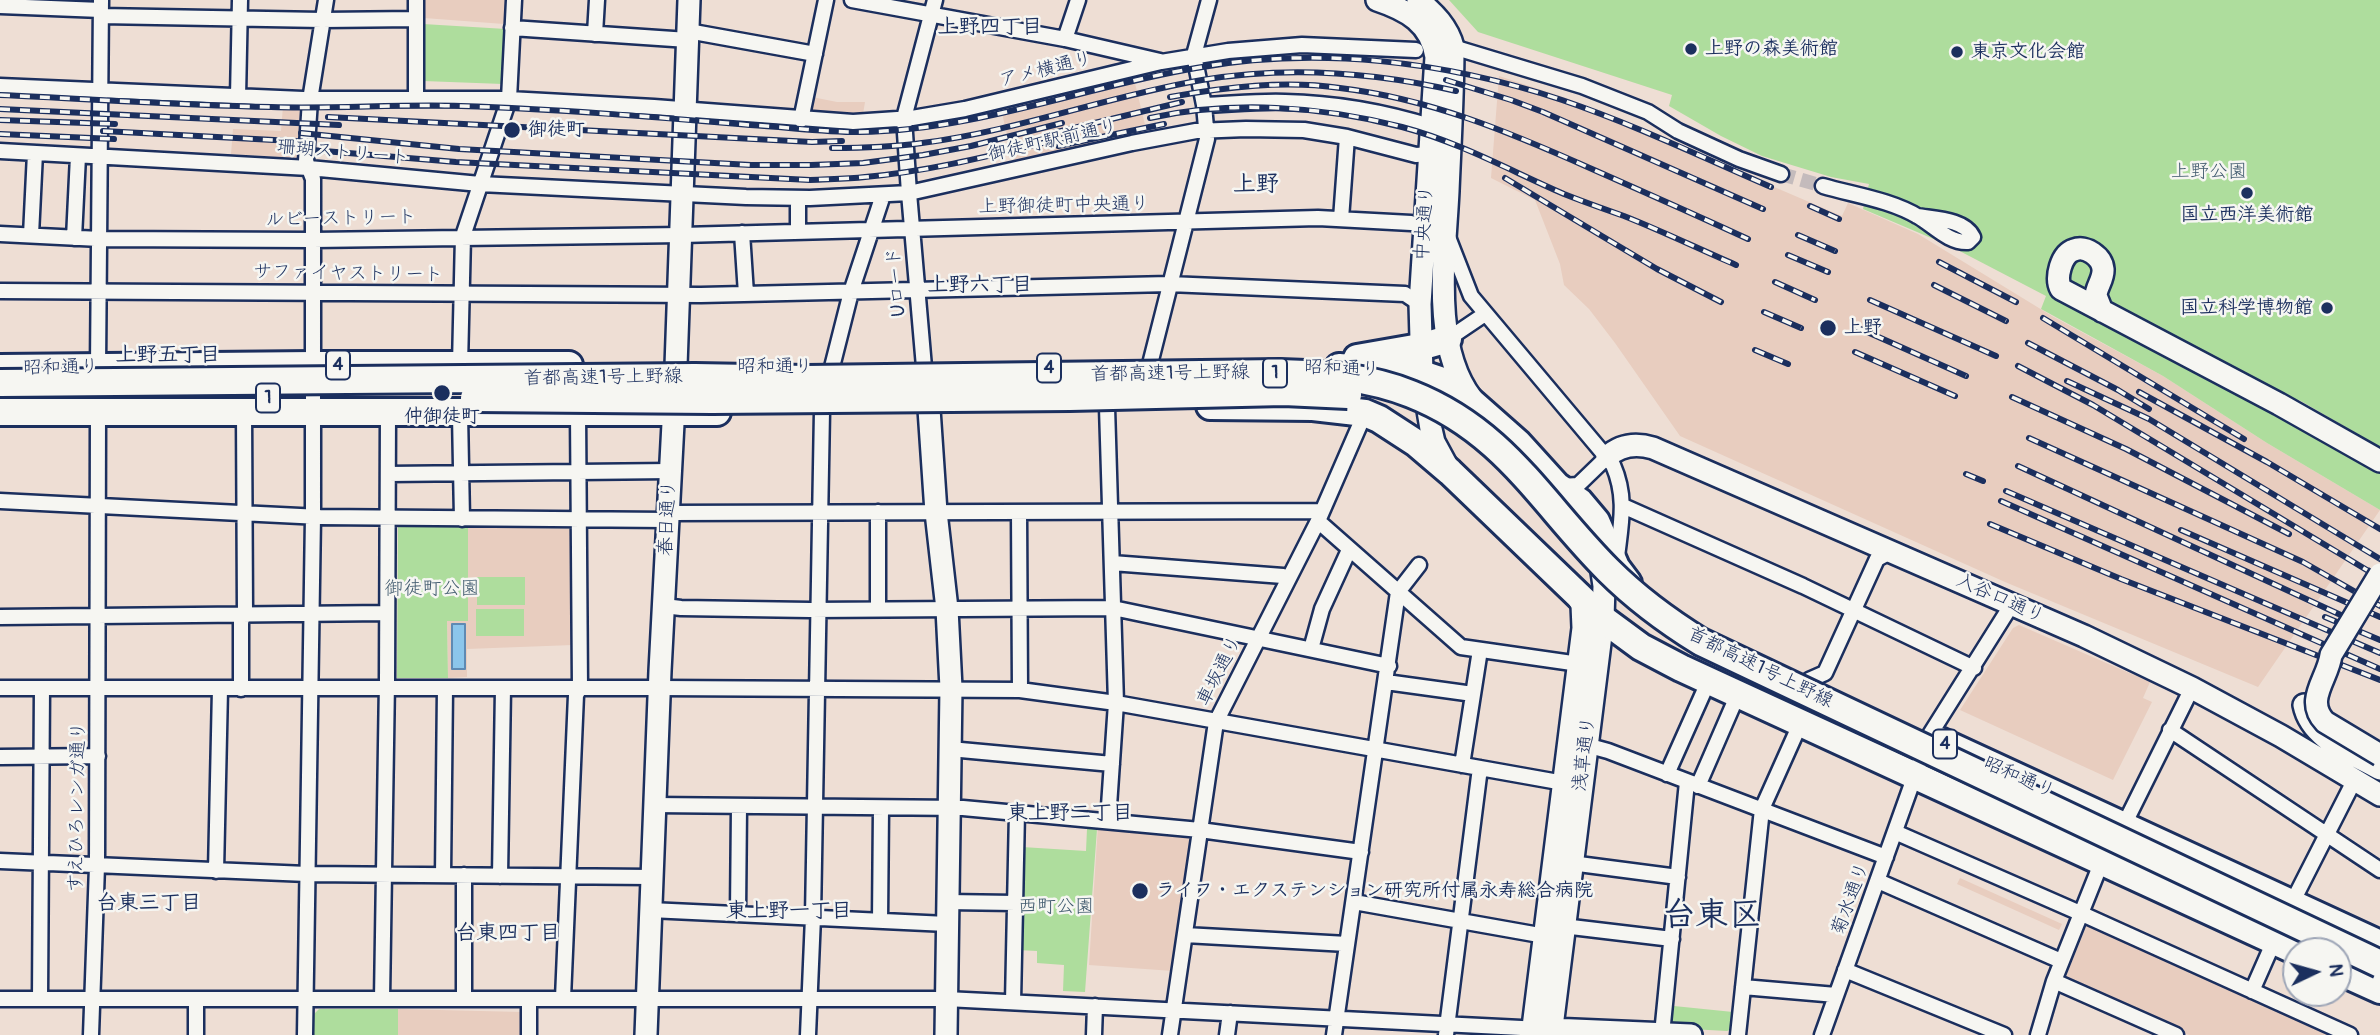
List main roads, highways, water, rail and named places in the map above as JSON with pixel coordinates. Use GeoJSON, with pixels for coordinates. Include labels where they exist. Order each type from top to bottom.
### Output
{"type":"FeatureCollection","features":[{"type":"Feature","properties":{"kind":"highway"},"geometry":{"type":"LineString","coordinates":[[1310,367],[1448,340]]}},
{"type":"Feature","properties":{"kind":"highway","name":"昭和通り"},"geometry":{"type":"LineString","coordinates":[[0,369],[314,365],[832,367],[999,409],[1284,406],[1365,413],[1398,430],[1450,472],[1568,583]]}},
{"type":"Feature","properties":{"kind":"highway","name":"昭和通り"},"geometry":{"type":"LineString","coordinates":[[0,412],[460,414],[822,411],[924,389],[1149,368],[1310,367],[1422,374],[1458,390],[1518,443],[1557,486],[1580,502],[1596,521],[1624,579],[1642,595],[1718,641],[1809,680],[2380,944]]}},
{"type":"Feature","properties":{"kind":"highway","name":"首都高速1号上野線"},"geometry":{"type":"LineString","coordinates":[[0,383],[695,377],[807,379],[1290,373],[1357,379],[1411,394],[1452,414],[1488,439],[1541,492],[1608,569],[1661,616],[1701,642],[2380,964]]}},
{"type":"Feature","properties":{"kind":"highway"},"geometry":{"type":"LineString","coordinates":[[807,379],[967,388],[1259,385]]}},
{"type":"Feature","properties":{"kind":"highway"},"geometry":{"type":"LineString","coordinates":[[535,397],[738,389],[924,389]]}},
{"type":"Feature","properties":{"kind":"highway","name":"首都高速1号上野線"},"geometry":{"type":"LineString","coordinates":[[0,398],[535,397],[739,400],[1284,391],[1349,395],[1382,402],[1442,428],[1484,458],[1532,506],[1612,597],[1634,617],[1675,645],[1732,675],[2291,937]]}},
{"type":"Feature","properties":{"kind":"highway","name":"昭和通り"},"geometry":{"type":"LineString","coordinates":[[0,398],[3,401],[71,401],[91,413]]}},
{"type":"Feature","properties":{"kind":"highway"},"geometry":{"type":"LineString","coordinates":[[1557,486],[1563,514],[1584,540],[1589,554],[1587,566],[1568,583]]}},
{"type":"Feature","properties":{"kind":"highway","name":"4"},"geometry":{"type":"LineString","coordinates":[[1568,583],[1603,619],[1641,647],[2282,945]]}},
{"type":"Feature","properties":{"kind":"highway"},"geometry":{"type":"LineString","coordinates":[[2352,965],[2380,978]]}},
{"type":"Feature","properties":{"kind":"highway"},"geometry":{"type":"LineString","coordinates":[[2352,977],[2380,990]]}},
{"type":"Feature","properties":{"kind":"main road","name":"春日通り"},"geometry":{"type":"LineString","coordinates":[[646,1035],[654,805],[676,366],[687,294],[682,235],[689,0]]}},
{"type":"Feature","properties":{"kind":"main road","name":"中央通り"},"geometry":{"type":"LineString","coordinates":[[1377,0],[1400,9],[1421,23],[1435,51],[1446,231],[1444,309],[1457,375],[1479,408]]}},
{"type":"Feature","properties":{"kind":"main road"},"geometry":{"type":"LineString","coordinates":[[1418,0],[1439,19],[1447,32],[1435,51]]}},
{"type":"Feature","properties":{"kind":"main road","name":"中央通り"},"geometry":{"type":"LineString","coordinates":[[1435,51],[1433,127],[1420,304],[1420,347],[1434,442],[1450,472]]}},
{"type":"Feature","properties":{"kind":"main road"},"geometry":{"type":"LineString","coordinates":[[2102,311],[2291,410],[2380,461]]}},
{"type":"Feature","properties":{"kind":"main road"},"geometry":{"type":"LineString","coordinates":[[924,389],[947,609],[951,688],[946,1035]]}},
{"type":"Feature","properties":{"kind":"main road","name":"入谷口通り"},"geometry":{"type":"LineString","coordinates":[[1607,457],[1626,446],[1646,446],[2012,604],[2192,688],[2281,736],[2380,795]]}},
{"type":"Feature","properties":{"kind":"main road","name":"浅草通り"},"geometry":{"type":"LineString","coordinates":[[1542,1032],[1554,931],[1564,783],[1587,665],[1603,619],[1604,586],[1598,545],[1588,522],[1557,486]]}},
{"type":"Feature","properties":{"kind":"main road"},"geometry":{"type":"LineString","coordinates":[[2380,574],[2331,655],[2329,670],[2316,693],[2315,704],[2319,714],[2330,725],[2380,755]]}},
{"type":"Feature","properties":{"kind":"main road","name":"浅草通り"},"geometry":{"type":"LineString","coordinates":[[1554,931],[1571,863],[1586,745],[1587,665],[1584,617],[1577,596],[1568,583]]}},
{"type":"Feature","properties":{"kind":"main road"},"geometry":{"type":"LineString","coordinates":[[2331,655],[2319,663],[2306,686],[2304,699],[2307,718],[2323,736],[2380,769]]}},
{"type":"Feature","properties":{"kind":"main road"},"geometry":{"type":"LineString","coordinates":[[1542,1032],[1691,1035]]}},
{"type":"Feature","properties":{"kind":"water"},"geometry":{"type":"Polygon","coordinates":[[[452,624],[465,624],[465,669],[452,669],[452,624]]]}},
{"type":"Feature","properties":{"kind":"tunnel"},"geometry":{"type":"LineString","coordinates":[[1781,174],[1823,186]]}},
{"type":"Feature","properties":{"kind":"railway"},"geometry":{"type":"LineString","coordinates":[[0,95],[271,107],[497,107],[859,132],[945,124],[1196,68],[1242,61],[1334,58],[1427,67],[1518,87],[1615,120],[1771,187]]}},
{"type":"Feature","properties":{"kind":"railway"},"geometry":{"type":"LineString","coordinates":[[832,148],[900,145],[957,138],[1167,87],[1265,73],[1361,75],[1456,91]]}},
{"type":"Feature","properties":{"kind":"railway"},"geometry":{"type":"LineString","coordinates":[[1446,80],[1543,112],[1763,209]]}},
{"type":"Feature","properties":{"kind":"railway"},"geometry":{"type":"LineString","coordinates":[[1170,97],[1212,90],[1298,85],[1340,88],[1406,100],[1469,119],[1530,142],[1748,239]]}},
{"type":"Feature","properties":{"kind":"railway"},"geometry":{"type":"LineString","coordinates":[[1053,133],[1182,102]]}},
{"type":"Feature","properties":{"kind":"railway"},"geometry":{"type":"LineString","coordinates":[[1150,118],[1213,109],[1276,108],[1340,114],[1402,127],[1464,149],[1564,194],[1638,222],[1736,265]]}},
{"type":"Feature","properties":{"kind":"railway"},"geometry":{"type":"LineString","coordinates":[[0,109],[339,125]]}},
{"type":"Feature","properties":{"kind":"railway"},"geometry":{"type":"LineString","coordinates":[[328,117],[812,142],[842,141]]}},
{"type":"Feature","properties":{"kind":"railway"},"geometry":{"type":"LineString","coordinates":[[0,120],[115,124]]}},
{"type":"Feature","properties":{"kind":"railway"},"geometry":{"type":"LineString","coordinates":[[301,133],[459,149],[751,165],[811,165],[863,163],[923,155],[1062,123]]}},
{"type":"Feature","properties":{"kind":"railway"},"geometry":{"type":"LineString","coordinates":[[1058,146],[1164,124]]}},
{"type":"Feature","properties":{"kind":"railway"},"geometry":{"type":"LineString","coordinates":[[103,131],[312,142]]}},
{"type":"Feature","properties":{"kind":"railway"},"geometry":{"type":"LineString","coordinates":[[0,134],[114,139]]}},
{"type":"Feature","properties":{"kind":"railway"},"geometry":{"type":"LineString","coordinates":[[300,149],[456,162],[810,180],[858,178],[916,170],[1068,137]]}},
{"type":"Feature","properties":{"kind":"railway"},"geometry":{"type":"LineString","coordinates":[[1505,178],[1657,269],[1721,302]]}},
{"type":"Feature","properties":{"kind":"railway"},"geometry":{"type":"LineString","coordinates":[[1810,206],[1839,219]]}},
{"type":"Feature","properties":{"kind":"railway"},"geometry":{"type":"LineString","coordinates":[[1798,235],[1835,251]]}},
{"type":"Feature","properties":{"kind":"railway"},"geometry":{"type":"LineString","coordinates":[[1788,255],[1828,272]]}},
{"type":"Feature","properties":{"kind":"railway"},"geometry":{"type":"LineString","coordinates":[[1939,262],[2016,302]]}},
{"type":"Feature","properties":{"kind":"railway"},"geometry":{"type":"LineString","coordinates":[[1775,282],[1815,300]]}},
{"type":"Feature","properties":{"kind":"railway"},"geometry":{"type":"LineString","coordinates":[[1934,285],[2006,321]]}},
{"type":"Feature","properties":{"kind":"railway"},"geometry":{"type":"LineString","coordinates":[[1870,300],[1996,356]]}},
{"type":"Feature","properties":{"kind":"railway"},"geometry":{"type":"LineString","coordinates":[[1764,312],[1801,328]]}},
{"type":"Feature","properties":{"kind":"railway"},"geometry":{"type":"LineString","coordinates":[[2043,318],[2244,439]]}},
{"type":"Feature","properties":{"kind":"railway"},"geometry":{"type":"LineString","coordinates":[[1856,327],[1966,376]]}},
{"type":"Feature","properties":{"kind":"railway"},"geometry":{"type":"LineString","coordinates":[[2028,343],[2149,409]]}},
{"type":"Feature","properties":{"kind":"railway"},"geometry":{"type":"LineString","coordinates":[[1755,350],[1788,364]]}},
{"type":"Feature","properties":{"kind":"railway"},"geometry":{"type":"LineString","coordinates":[[1855,352],[1955,396]]}},
{"type":"Feature","properties":{"kind":"railway"},"geometry":{"type":"LineString","coordinates":[[2018,366],[2093,405],[2380,578]]}},
{"type":"Feature","properties":{"kind":"railway"},"geometry":{"type":"LineString","coordinates":[[2067,381],[2149,419],[2380,559]]}},
{"type":"Feature","properties":{"kind":"railway"},"geometry":{"type":"LineString","coordinates":[[2139,392],[2267,462],[2380,529]]}},
{"type":"Feature","properties":{"kind":"railway"},"geometry":{"type":"LineString","coordinates":[[2012,397],[2126,449],[2289,534]]}},
{"type":"Feature","properties":{"kind":"railway"},"geometry":{"type":"LineString","coordinates":[[2029,438],[2303,562],[2380,606]]}},
{"type":"Feature","properties":{"kind":"railway"},"geometry":{"type":"LineString","coordinates":[[2018,466],[2343,616]]}},
{"type":"Feature","properties":{"kind":"railway"},"geometry":{"type":"LineString","coordinates":[[1966,474],[1983,481]]}},
{"type":"Feature","properties":{"kind":"railway"},"geometry":{"type":"LineString","coordinates":[[2006,491],[2380,653]]}},
{"type":"Feature","properties":{"kind":"railway"},"geometry":{"type":"LineString","coordinates":[[2001,501],[2380,669]]}},
{"type":"Feature","properties":{"kind":"railway"},"geometry":{"type":"LineString","coordinates":[[1990,524],[2121,579],[2380,680]]}},
{"type":"Feature","properties":{"kind":"railway"},"geometry":{"type":"LineString","coordinates":[[2181,530],[2380,617]]}},
{"type":"Feature","properties":{"kind":"railway"},"geometry":{"type":"LineString","coordinates":[[2325,617],[2380,640]]}},
{"type":"Feature","properties":{"kind":"place","name":"上野の森美術館"},"geometry":{"type":"Point","coordinates":[1691,49]}},
{"type":"Feature","properties":{"kind":"place","name":"東京文化会館"},"geometry":{"type":"Point","coordinates":[1957,52]}},
{"type":"Feature","properties":{"kind":"place","name":"御徒町"},"geometry":{"type":"Point","coordinates":[512,130]}},
{"type":"Feature","properties":{"kind":"place","name":"国立西洋美術館"},"geometry":{"type":"Point","coordinates":[2247,193]}},
{"type":"Feature","properties":{"kind":"place","name":"国立科学博物館"},"geometry":{"type":"Point","coordinates":[2327,308]}},
{"type":"Feature","properties":{"kind":"place","name":"上野"},"geometry":{"type":"Point","coordinates":[1828,328]}},
{"type":"Feature","properties":{"kind":"place","name":"仲御徒町"},"geometry":{"type":"Point","coordinates":[442,393]}},
{"type":"Feature","properties":{"kind":"place","name":"ライフ・エクステンション研究所付属永寿総合病院"},"geometry":{"type":"Point","coordinates":[1140,891]}},
{"type":"Feature","properties":{"kind":"district","name":"上野四丁目"},"geometry":{"type":"Point","coordinates":[990,28]}},
{"type":"Feature","properties":{"kind":"district","name":"上野"},"geometry":{"type":"Point","coordinates":[1256,185]}},
{"type":"Feature","properties":{"kind":"district","name":"上野六丁目"},"geometry":{"type":"Point","coordinates":[980,286]}},
{"type":"Feature","properties":{"kind":"district","name":"上野五丁目"},"geometry":{"type":"Point","coordinates":[168,356]}},
{"type":"Feature","properties":{"kind":"district","name":"東上野二丁目"},"geometry":{"type":"Point","coordinates":[1070,814]}},
{"type":"Feature","properties":{"kind":"district","name":"台東三丁目"},"geometry":{"type":"Point","coordinates":[149,904]}},
{"type":"Feature","properties":{"kind":"district","name":"東上野一丁目"},"geometry":{"type":"Point","coordinates":[789,912]}},
{"type":"Feature","properties":{"kind":"district","name":"台東区"},"geometry":{"type":"Point","coordinates":[1712,917]}},
{"type":"Feature","properties":{"kind":"district","name":"台東四丁目"},"geometry":{"type":"Point","coordinates":[508,934]}},
{"type":"Feature","properties":{"kind":"park label","name":"上野公園"},"geometry":{"type":"Point","coordinates":[2209,172]}},
{"type":"Feature","properties":{"kind":"park label","name":"御徒町公園"},"geometry":{"type":"Point","coordinates":[432,589]}},
{"type":"Feature","properties":{"kind":"park label","name":"西町公園"},"geometry":{"type":"Point","coordinates":[1056,907]}}]}
